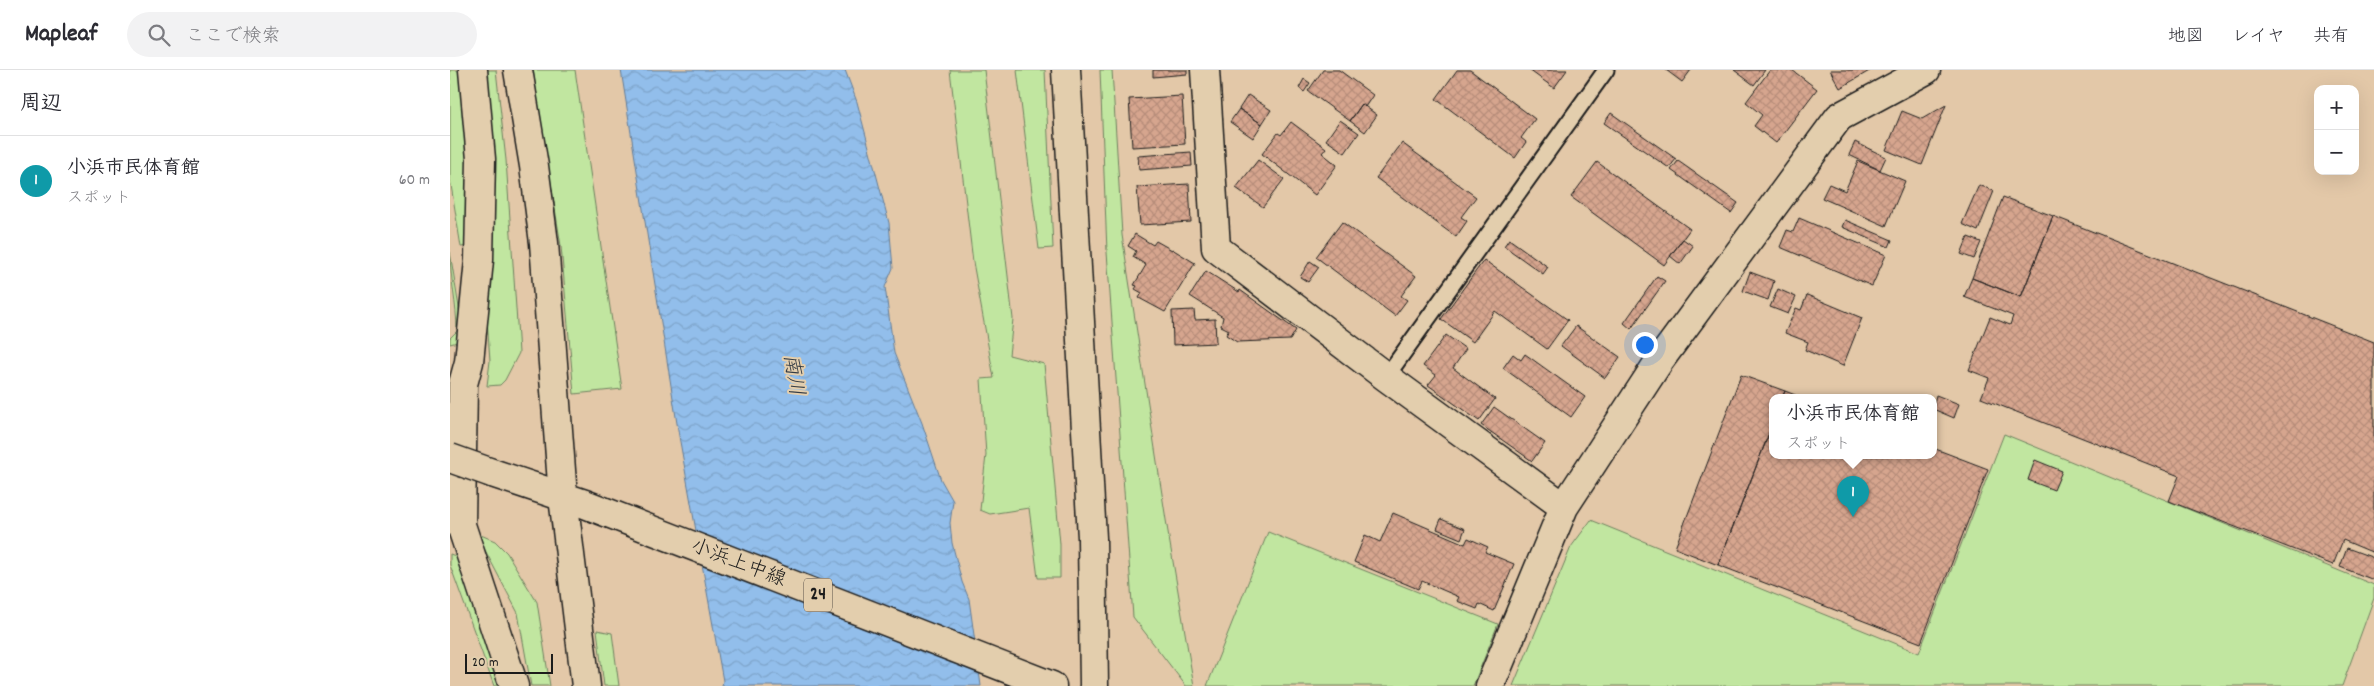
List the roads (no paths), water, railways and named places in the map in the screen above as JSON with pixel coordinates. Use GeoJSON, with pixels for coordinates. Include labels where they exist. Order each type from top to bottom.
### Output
{"type":"FeatureCollection","features":[{"type":"Feature","properties":{"kind":"street"},"geometry":{"type":"LineString","coordinates":[[473,70],[482,160],[479,260],[460,362],[463,384],[458,541],[514,686]]}},
{"type":"Feature","properties":{"kind":"street"},"geometry":{"type":"LineString","coordinates":[[518,70],[544,242],[574,501],[586,686]]}},
{"type":"Feature","properties":{"kind":"street"},"geometry":{"type":"LineString","coordinates":[[1066,70],[1076,294],[1092,538],[1094,686]]}},
{"type":"Feature","properties":{"kind":"street"},"geometry":{"type":"LineString","coordinates":[[1205,70],[1216,248],[1386,377],[1564,507]]}},
{"type":"Feature","properties":{"kind":"street"},"geometry":{"type":"LineString","coordinates":[[1490,686],[1564,507],[1660,360],[1839,117],[1926,70]]}},
{"type":"Feature","properties":{"kind":"street","name":"小浜上中線"},"geometry":{"type":"LineString","coordinates":[[450,458],[574,501],[1052,686]]}},
{"type":"Feature","properties":{"kind":"lane"},"geometry":{"type":"LineString","coordinates":[[1386,377],[1606,70]]}},
{"type":"Feature","properties":{"kind":"water","name":"南川"},"geometry":{"type":"Polygon","coordinates":[[[621,70],[845,70],[857,102],[889,223],[893,268],[885,287],[894,353],[922,423],[941,480],[953,501],[950,523],[952,543],[962,582],[969,599],[981,686],[722,686],[723,681],[679,436],[621,70]]]}},
{"type":"Feature","properties":{"kind":"place","name":"小浜市民体育館"},"geometry":{"type":"Point","coordinates":[1853,517]}}]}
